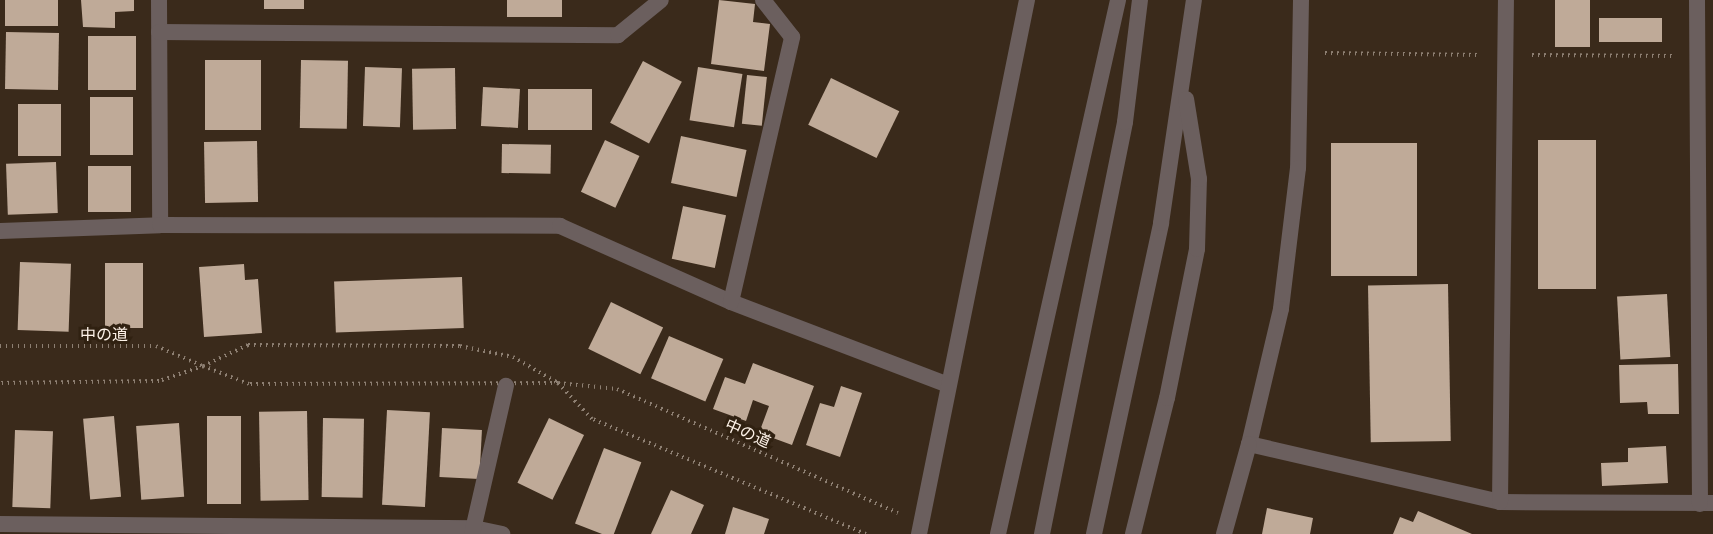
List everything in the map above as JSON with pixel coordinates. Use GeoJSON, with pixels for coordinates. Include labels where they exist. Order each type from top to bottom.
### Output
{"type":"FeatureCollection","features":[{"type":"Feature","properties":{"kind":"street"},"geometry":{"type":"LineString","coordinates":[[159,0],[160,225]]}},
{"type":"Feature","properties":{"kind":"street"},"geometry":{"type":"LineString","coordinates":[[159,32],[618,35],[661,0]]}},
{"type":"Feature","properties":{"kind":"street"},"geometry":{"type":"LineString","coordinates":[[731,302],[792,37],[763,0]]}},
{"type":"Feature","properties":{"kind":"street"},"geometry":{"type":"LineString","coordinates":[[919,534],[1027,0]]}},
{"type":"Feature","properties":{"kind":"street"},"geometry":{"type":"LineString","coordinates":[[998,534],[1118,0]]}},
{"type":"Feature","properties":{"kind":"street"},"geometry":{"type":"LineString","coordinates":[[1042,534],[1125,122],[1140,0]]}},
{"type":"Feature","properties":{"kind":"street"},"geometry":{"type":"LineString","coordinates":[[1094,534],[1161,223],[1184,87],[1194,0]]}},
{"type":"Feature","properties":{"kind":"street"},"geometry":{"type":"LineString","coordinates":[[1224,534],[1249,444],[1281,309],[1298,168],[1301,0]]}},
{"type":"Feature","properties":{"kind":"street"},"geometry":{"type":"LineString","coordinates":[[1500,502],[1506,0]]}},
{"type":"Feature","properties":{"kind":"street"},"geometry":{"type":"LineString","coordinates":[[1249,444],[1500,502],[1706,504],[1697,0]]}},
{"type":"Feature","properties":{"kind":"street"},"geometry":{"type":"LineString","coordinates":[[1133,534],[1167,398],[1197,249],[1199,179],[1184,87]]}},
{"type":"Feature","properties":{"kind":"street"},"geometry":{"type":"LineString","coordinates":[[0,231],[160,225],[560,226],[731,302],[948,386]]}},
{"type":"Feature","properties":{"kind":"street"},"geometry":{"type":"LineString","coordinates":[[473,531],[506,386]]}},
{"type":"Feature","properties":{"kind":"street"},"geometry":{"type":"LineString","coordinates":[[0,524],[27,529],[473,531],[502,534]]}},
{"type":"Feature","properties":{"kind":"path","name":"中の道"},"geometry":{"type":"LineString","coordinates":[[0,383],[159,381],[203,366],[248,345],[460,346],[513,357],[558,383],[592,419],[866,534]]}},
{"type":"Feature","properties":{"kind":"path","name":"中の道"},"geometry":{"type":"LineString","coordinates":[[0,346],[156,346],[249,384],[445,382],[506,386],[558,383],[617,389],[897,512],[904,520]]}},
{"type":"Feature","properties":{"kind":"building"},"geometry":{"type":"Polygon","coordinates":[[[5,0],[58,0],[58,26],[5,26],[5,0]]]}},
{"type":"Feature","properties":{"kind":"building"},"geometry":{"type":"Polygon","coordinates":[[[81,0],[134,0],[134,11],[115,12],[115,28],[83,27],[81,0]]]}},
{"type":"Feature","properties":{"kind":"building"},"geometry":{"type":"Polygon","coordinates":[[[264,0],[304,0],[304,9],[264,9],[264,0]]]}},
{"type":"Feature","properties":{"kind":"building"},"geometry":{"type":"Polygon","coordinates":[[[507,0],[562,0],[562,17],[507,17],[507,0]]]}},
{"type":"Feature","properties":{"kind":"building"},"geometry":{"type":"Polygon","coordinates":[[[719,0],[755,4],[753,22],[770,24],[764,71],[711,64],[719,0]]]}},
{"type":"Feature","properties":{"kind":"building"},"geometry":{"type":"Polygon","coordinates":[[[1555,0],[1590,0],[1590,47],[1555,47],[1555,0]]]}},
{"type":"Feature","properties":{"kind":"building"},"geometry":{"type":"Polygon","coordinates":[[[1599,18],[1662,18],[1662,42],[1599,42],[1599,18]]]}},
{"type":"Feature","properties":{"kind":"building"},"geometry":{"type":"Polygon","coordinates":[[[6,32],[59,33],[58,90],[5,89],[6,32]]]}},
{"type":"Feature","properties":{"kind":"building"},"geometry":{"type":"Polygon","coordinates":[[[88,36],[136,36],[136,90],[88,90],[88,36]]]}},
{"type":"Feature","properties":{"kind":"building"},"geometry":{"type":"Polygon","coordinates":[[[205,60],[261,60],[261,130],[205,130],[205,60]]]}},
{"type":"Feature","properties":{"kind":"building"},"geometry":{"type":"Polygon","coordinates":[[[301,60],[348,61],[347,129],[300,128],[301,60]]]}},
{"type":"Feature","properties":{"kind":"building"},"geometry":{"type":"Polygon","coordinates":[[[643,61],[682,82],[649,143],[610,123],[643,61]]]}},
{"type":"Feature","properties":{"kind":"building"},"geometry":{"type":"Polygon","coordinates":[[[365,67],[402,68],[400,127],[363,126],[365,67]]]}},
{"type":"Feature","properties":{"kind":"building"},"geometry":{"type":"Polygon","coordinates":[[[698,67],[742,74],[734,127],[690,120],[698,67]]]}},
{"type":"Feature","properties":{"kind":"building"},"geometry":{"type":"Polygon","coordinates":[[[455,68],[456,129],[413,130],[412,69],[455,68]]]}},
{"type":"Feature","properties":{"kind":"building"},"geometry":{"type":"Polygon","coordinates":[[[747,75],[767,77],[762,126],[742,124],[747,75]]]}},
{"type":"Feature","properties":{"kind":"building"},"geometry":{"type":"Polygon","coordinates":[[[831,78],[899,111],[877,158],[808,125],[831,78]]]}},
{"type":"Feature","properties":{"kind":"building"},"geometry":{"type":"Polygon","coordinates":[[[483,87],[520,89],[518,128],[481,126],[483,87]]]}},
{"type":"Feature","properties":{"kind":"building"},"geometry":{"type":"Polygon","coordinates":[[[528,89],[592,89],[592,130],[528,130],[528,89]]]}},
{"type":"Feature","properties":{"kind":"building"},"geometry":{"type":"Polygon","coordinates":[[[90,97],[133,97],[133,155],[90,155],[90,97]]]}},
{"type":"Feature","properties":{"kind":"building"},"geometry":{"type":"Polygon","coordinates":[[[18,104],[61,104],[61,156],[18,156],[18,104]]]}},
{"type":"Feature","properties":{"kind":"building"},"geometry":{"type":"Polygon","coordinates":[[[681,136],[747,150],[737,197],[671,183],[681,136]]]}},
{"type":"Feature","properties":{"kind":"building"},"geometry":{"type":"Polygon","coordinates":[[[605,140],[639,156],[615,208],[581,192],[605,140]]]}},
{"type":"Feature","properties":{"kind":"building"},"geometry":{"type":"Polygon","coordinates":[[[1538,140],[1596,140],[1596,289],[1538,289],[1538,140]]]}},
{"type":"Feature","properties":{"kind":"building"},"geometry":{"type":"Polygon","coordinates":[[[257,141],[258,202],[205,203],[204,142],[257,141]]]}},
{"type":"Feature","properties":{"kind":"building"},"geometry":{"type":"Polygon","coordinates":[[[1331,143],[1417,143],[1417,276],[1331,276],[1331,143]]]}},
{"type":"Feature","properties":{"kind":"building"},"geometry":{"type":"Polygon","coordinates":[[[502,144],[551,145],[550,174],[501,173],[502,144]]]}},
{"type":"Feature","properties":{"kind":"building"},"geometry":{"type":"Polygon","coordinates":[[[56,162],[58,213],[8,215],[6,164],[56,162]]]}},
{"type":"Feature","properties":{"kind":"building"},"geometry":{"type":"Polygon","coordinates":[[[88,166],[131,166],[131,212],[88,212],[88,166]]]}},
{"type":"Feature","properties":{"kind":"building"},"geometry":{"type":"Polygon","coordinates":[[[683,206],[726,215],[715,268],[672,259],[683,206]]]}},
{"type":"Feature","properties":{"kind":"building"},"geometry":{"type":"Polygon","coordinates":[[[20,262],[71,264],[69,332],[18,330],[20,262]]]}},
{"type":"Feature","properties":{"kind":"building"},"geometry":{"type":"Polygon","coordinates":[[[105,263],[143,263],[143,328],[105,328],[105,263]]]}},
{"type":"Feature","properties":{"kind":"building"},"geometry":{"type":"Polygon","coordinates":[[[244,264],[245,280],[258,279],[262,333],[204,337],[199,267],[244,264]]]}},
{"type":"Feature","properties":{"kind":"building"},"geometry":{"type":"Polygon","coordinates":[[[462,277],[464,328],[336,332],[334,281],[462,277]]]}},
{"type":"Feature","properties":{"kind":"building"},"geometry":{"type":"Polygon","coordinates":[[[1448,284],[1451,441],[1371,442],[1368,285],[1448,284]]]}},
{"type":"Feature","properties":{"kind":"building"},"geometry":{"type":"Polygon","coordinates":[[[1667,294],[1670,357],[1620,360],[1617,297],[1667,294]]]}},
{"type":"Feature","properties":{"kind":"building"},"geometry":{"type":"Polygon","coordinates":[[[611,302],[663,327],[640,374],[588,349],[611,302]]]}},
{"type":"Feature","properties":{"kind":"building"},"geometry":{"type":"Polygon","coordinates":[[[669,336],[723,359],[705,401],[651,378],[669,336]]]}},
{"type":"Feature","properties":{"kind":"building"},"geometry":{"type":"Polygon","coordinates":[[[753,363],[814,386],[792,445],[759,433],[769,406],[753,400],[746,421],[713,409],[725,377],[745,384],[753,363]]]}},
{"type":"Feature","properties":{"kind":"building"},"geometry":{"type":"Polygon","coordinates":[[[1678,364],[1679,414],[1648,414],[1647,402],[1620,403],[1619,365],[1678,364]]]}},
{"type":"Feature","properties":{"kind":"building"},"geometry":{"type":"Polygon","coordinates":[[[841,386],[862,393],[840,457],[806,445],[820,403],[834,407],[841,386]]]}},
{"type":"Feature","properties":{"kind":"building"},"geometry":{"type":"Polygon","coordinates":[[[387,410],[430,412],[425,507],[382,505],[387,410]]]}},
{"type":"Feature","properties":{"kind":"building"},"geometry":{"type":"Polygon","coordinates":[[[307,411],[309,500],[261,501],[259,412],[307,411]]]}},
{"type":"Feature","properties":{"kind":"building"},"geometry":{"type":"Polygon","coordinates":[[[114,416],[121,497],[90,499],[83,419],[114,416]]]}},
{"type":"Feature","properties":{"kind":"building"},"geometry":{"type":"Polygon","coordinates":[[[207,416],[241,416],[241,504],[207,504],[207,416]]]}},
{"type":"Feature","properties":{"kind":"building"},"geometry":{"type":"Polygon","coordinates":[[[323,418],[364,419],[363,498],[322,497],[323,418]]]}},
{"type":"Feature","properties":{"kind":"building"},"geometry":{"type":"Polygon","coordinates":[[[549,418],[584,435],[552,500],[517,483],[549,418]]]}},
{"type":"Feature","properties":{"kind":"building"},"geometry":{"type":"Polygon","coordinates":[[[179,423],[184,497],[141,500],[136,426],[179,423]]]}},
{"type":"Feature","properties":{"kind":"building"},"geometry":{"type":"Polygon","coordinates":[[[442,428],[482,430],[479,479],[439,477],[442,428]]]}},
{"type":"Feature","properties":{"kind":"building"},"geometry":{"type":"Polygon","coordinates":[[[15,430],[53,431],[50,508],[12,507],[15,430]]]}},
{"type":"Feature","properties":{"kind":"building"},"geometry":{"type":"Polygon","coordinates":[[[1666,446],[1668,483],[1602,486],[1601,463],[1628,462],[1628,448],[1666,446]]]}},
{"type":"Feature","properties":{"kind":"building"},"geometry":{"type":"Polygon","coordinates":[[[604,448],[641,462],[614,534],[602,534],[575,524],[604,448]]]}},
{"type":"Feature","properties":{"kind":"building"},"geometry":{"type":"Polygon","coordinates":[[[671,490],[704,505],[691,534],[651,534],[671,490]]]}},
{"type":"Feature","properties":{"kind":"building"},"geometry":{"type":"Polygon","coordinates":[[[733,507],[769,519],[764,534],[725,534],[733,507]]]}},
{"type":"Feature","properties":{"kind":"building"},"geometry":{"type":"Polygon","coordinates":[[[1267,508],[1313,518],[1310,534],[1262,534],[1267,508]]]}},
{"type":"Feature","properties":{"kind":"building"},"geometry":{"type":"Polygon","coordinates":[[[1418,511],[1472,534],[1393,534],[1400,517],[1413,522],[1418,511]]]}}]}
